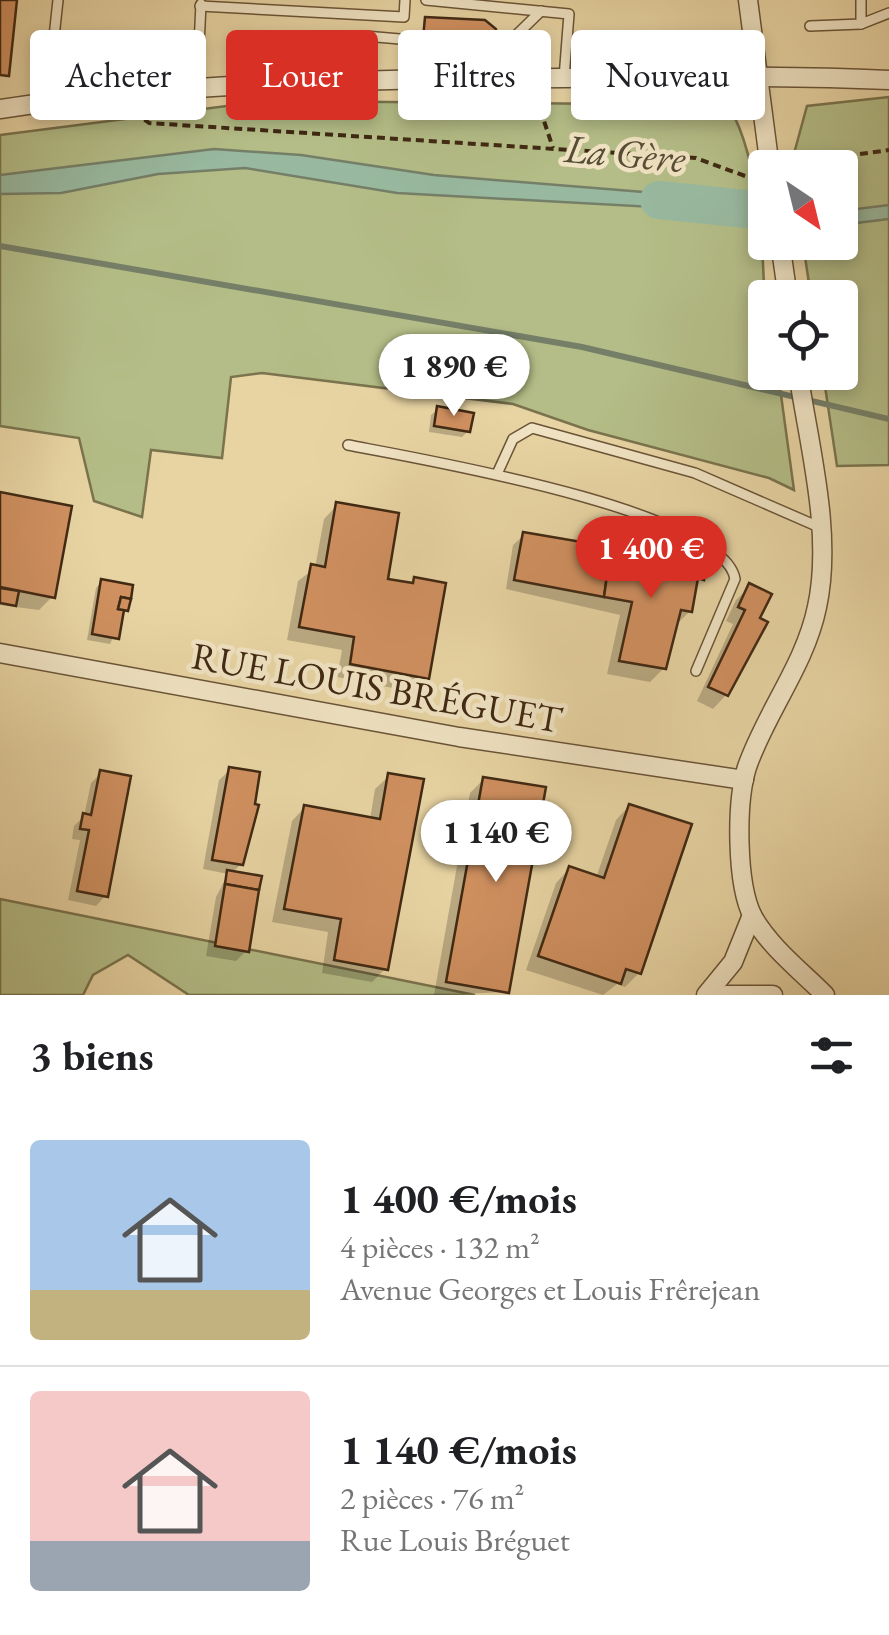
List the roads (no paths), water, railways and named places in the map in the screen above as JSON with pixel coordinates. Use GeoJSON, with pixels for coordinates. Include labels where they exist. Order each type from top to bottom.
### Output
{"type":"FeatureCollection","features":[{"type":"Feature","properties":{"kind":"street"},"geometry":{"type":"LineString","coordinates":[[748,0],[752,30]]}},
{"type":"Feature","properties":{"kind":"street"},"geometry":{"type":"LineString","coordinates":[[765,74],[889,80]]}},
{"type":"Feature","properties":{"kind":"street"},"geometry":{"type":"LineString","coordinates":[[378,78],[571,78]]}},
{"type":"Feature","properties":{"kind":"street"},"geometry":{"type":"LineString","coordinates":[[0,108],[30,104]]}},
{"type":"Feature","properties":{"kind":"street"},"geometry":{"type":"LineString","coordinates":[[764,120],[768,150]]}},
{"type":"Feature","properties":{"kind":"street"},"geometry":{"type":"LineString","coordinates":[[800,390],[819,527],[818,604],[810,633],[744,780],[738,842],[752,915],[777,948],[825,995]]}},
{"type":"Feature","properties":{"kind":"street","name":"RUE LOUIS BRÉGUET"},"geometry":{"type":"LineString","coordinates":[[0,653],[458,737],[744,780]]}},
{"type":"Feature","properties":{"kind":"street"},"geometry":{"type":"LineString","coordinates":[[706,995],[733,962],[752,915]]}},
{"type":"Feature","properties":{"kind":"street"},"geometry":{"type":"LineString","coordinates":[[726,995],[773,995]]}},
{"type":"Feature","properties":{"kind":"lane"},"geometry":{"type":"LineString","coordinates":[[55,30],[58,0]]}},
{"type":"Feature","properties":{"kind":"lane"},"geometry":{"type":"LineString","coordinates":[[200,30],[201,3],[404,17],[405,0]]}},
{"type":"Feature","properties":{"kind":"lane"},"geometry":{"type":"LineString","coordinates":[[426,0],[569,14],[564,78]]}},
{"type":"Feature","properties":{"kind":"lane"},"geometry":{"type":"LineString","coordinates":[[861,0],[861,24]]}},
{"type":"Feature","properties":{"kind":"lane"},"geometry":{"type":"LineString","coordinates":[[521,30],[541,11]]}},
{"type":"Feature","properties":{"kind":"lane"},"geometry":{"type":"LineString","coordinates":[[810,26],[861,24],[889,13]]}},
{"type":"Feature","properties":{"kind":"lane"},"geometry":{"type":"LineString","coordinates":[[497,474],[513,438],[532,428],[696,474],[819,527]]}},
{"type":"Feature","properties":{"kind":"lane"},"geometry":{"type":"LineString","coordinates":[[348,445],[497,474],[653,518],[724,555],[735,579],[696,671]]}},
{"type":"Feature","properties":{"kind":"waterway","name":"La Gère"},"geometry":{"type":"LineString","coordinates":[[659,200],[748,209]]}},
{"type":"Feature","properties":{"kind":"waterway"},"geometry":{"type":"LineString","coordinates":[[0,246],[582,347],[889,419]]}}]}
